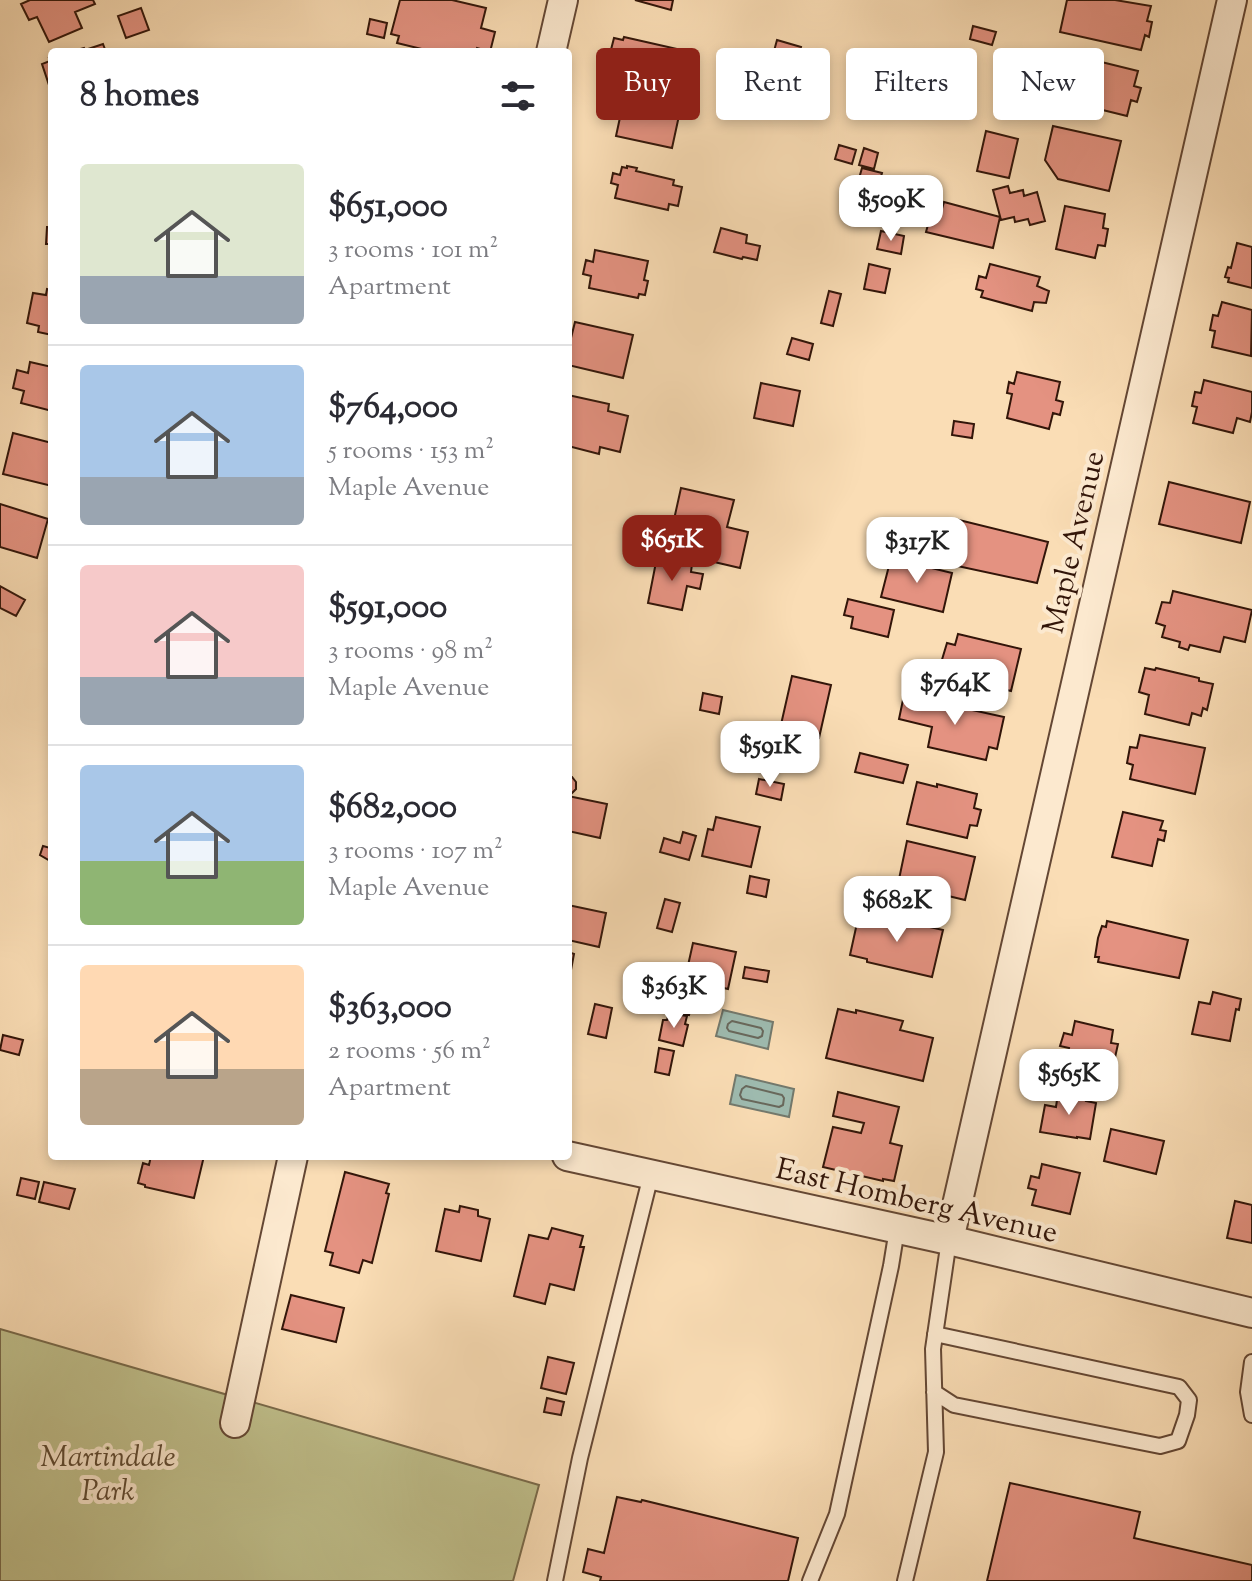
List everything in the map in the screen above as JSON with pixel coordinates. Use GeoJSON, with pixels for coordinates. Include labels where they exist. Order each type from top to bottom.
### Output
{"type":"FeatureCollection","features":[{"type":"Feature","properties":{"kind":"street"},"geometry":{"type":"LineString","coordinates":[[552,48],[563,0]]}},
{"type":"Feature","properties":{"kind":"street","name":"Maple Avenue"},"geometry":{"type":"LineString","coordinates":[[949,1240],[1232,0]]}},
{"type":"Feature","properties":{"kind":"street","name":"East Homberg Avenue"},"geometry":{"type":"LineString","coordinates":[[572,1157],[949,1240],[1252,1313]]}},
{"type":"Feature","properties":{"kind":"street"},"geometry":{"type":"LineString","coordinates":[[235,1423],[292,1160]]}},
{"type":"Feature","properties":{"kind":"lane"},"geometry":{"type":"LineString","coordinates":[[555,1581],[580,1458],[651,1175]]}},
{"type":"Feature","properties":{"kind":"lane"},"geometry":{"type":"LineString","coordinates":[[810,1581],[837,1514],[897,1229]]}},
{"type":"Feature","properties":{"kind":"lane"},"geometry":{"type":"LineString","coordinates":[[905,1581],[936,1452],[933,1349],[949,1240]]}},
{"type":"Feature","properties":{"kind":"lane"},"geometry":{"type":"LineString","coordinates":[[934,1392],[954,1405],[1160,1446],[1178,1441],[1189,1400],[1179,1387],[935,1334]]}},
{"type":"Feature","properties":{"kind":"lane"},"geometry":{"type":"LineString","coordinates":[[1252,1362],[1248,1392],[1252,1415]]}},
{"type":"Feature","properties":{"kind":"green space","name":"Martindale Park"},"geometry":{"type":"Polygon","coordinates":[[[0,1329],[539,1485],[513,1581],[0,1581],[0,1329]]]}},
{"type":"Feature","properties":{"kind":"water"},"geometry":{"type":"Polygon","coordinates":[[[723,1010],[773,1022],[768,1049],[716,1036],[723,1010]]]}},
{"type":"Feature","properties":{"kind":"water"},"geometry":{"type":"Polygon","coordinates":[[[736,1075],[794,1089],[789,1117],[730,1104],[736,1075]]]}},
{"type":"Feature","properties":{"kind":"building"},"geometry":{"type":"Polygon","coordinates":[[[30,0],[93,0],[95,4],[75,12],[82,28],[49,42],[37,17],[29,20],[21,4],[30,0]]]}},
{"type":"Feature","properties":{"kind":"building"},"geometry":{"type":"Polygon","coordinates":[[[400,0],[452,0],[486,8],[481,28],[495,32],[491,48],[418,48],[397,43],[399,36],[391,34],[400,0]]]}},
{"type":"Feature","properties":{"kind":"building"},"geometry":{"type":"Polygon","coordinates":[[[635,0],[673,0],[671,10],[635,0]]]}},
{"type":"Feature","properties":{"kind":"building"},"geometry":{"type":"Polygon","coordinates":[[[1067,0],[1115,0],[1151,6],[1147,21],[1152,22],[1149,37],[1145,35],[1141,50],[1060,32],[1067,0]]]}},
{"type":"Feature","properties":{"kind":"building"},"geometry":{"type":"Polygon","coordinates":[[[141,8],[149,30],[126,38],[118,16],[141,8]]]}},
{"type":"Feature","properties":{"kind":"building"},"geometry":{"type":"Polygon","coordinates":[[[370,19],[387,23],[384,38],[367,34],[370,19]]]}},
{"type":"Feature","properties":{"kind":"building"},"geometry":{"type":"Polygon","coordinates":[[[973,26],[996,32],[992,45],[970,39],[973,26]]]}},
{"type":"Feature","properties":{"kind":"building"},"geometry":{"type":"Polygon","coordinates":[[[624,37],[673,48],[611,48],[614,38],[623,40],[624,37]]]}},
{"type":"Feature","properties":{"kind":"building"},"geometry":{"type":"Polygon","coordinates":[[[777,40],[801,47],[801,48],[775,48],[777,40]]]}},
{"type":"Feature","properties":{"kind":"building"},"geometry":{"type":"Polygon","coordinates":[[[48,62],[48,82],[42,64],[48,62]]]}},
{"type":"Feature","properties":{"kind":"building"},"geometry":{"type":"Polygon","coordinates":[[[1104,63],[1138,71],[1134,86],[1141,88],[1137,102],[1131,100],[1127,116],[1104,110],[1104,63]]]}},
{"type":"Feature","properties":{"kind":"building"},"geometry":{"type":"Polygon","coordinates":[[[619,120],[678,120],[672,148],[616,136],[619,120]]]}},
{"type":"Feature","properties":{"kind":"building"},"geometry":{"type":"Polygon","coordinates":[[[1053,126],[1121,141],[1109,191],[1058,179],[1045,160],[1053,126]]]}},
{"type":"Feature","properties":{"kind":"building"},"geometry":{"type":"Polygon","coordinates":[[[986,131],[1018,139],[1009,178],[977,171],[986,131]]]}},
{"type":"Feature","properties":{"kind":"building"},"geometry":{"type":"Polygon","coordinates":[[[839,145],[856,150],[852,164],[835,159],[839,145]]]}},
{"type":"Feature","properties":{"kind":"building"},"geometry":{"type":"Polygon","coordinates":[[[864,148],[878,153],[874,169],[859,165],[864,148]]]}},
{"type":"Feature","properties":{"kind":"building"},"geometry":{"type":"Polygon","coordinates":[[[622,167],[674,180],[673,185],[682,187],[678,206],[669,204],[668,210],[615,198],[618,185],[611,183],[613,173],[620,175],[622,167]]]}},
{"type":"Feature","properties":{"kind":"building"},"geometry":{"type":"Polygon","coordinates":[[[862,168],[882,173],[878,187],[858,182],[862,168]]]}},
{"type":"Feature","properties":{"kind":"building"},"geometry":{"type":"Polygon","coordinates":[[[858,183],[877,189],[873,202],[855,197],[858,183]]]}},
{"type":"Feature","properties":{"kind":"building"},"geometry":{"type":"Polygon","coordinates":[[[1008,186],[1010,193],[1023,190],[1024,196],[1037,192],[1045,221],[1030,225],[1028,219],[1015,222],[1014,217],[1001,220],[993,190],[1008,186]]]}},
{"type":"Feature","properties":{"kind":"building"},"geometry":{"type":"Polygon","coordinates":[[[853,202],[874,206],[871,223],[850,219],[853,202]]]}},
{"type":"Feature","properties":{"kind":"building"},"geometry":{"type":"Polygon","coordinates":[[[944,202],[1000,217],[993,248],[926,232],[932,210],[941,212],[944,202]]]}},
{"type":"Feature","properties":{"kind":"building"},"geometry":{"type":"Polygon","coordinates":[[[1065,206],[1105,214],[1103,228],[1108,229],[1105,246],[1098,245],[1095,258],[1056,249],[1065,206]]]}},
{"type":"Feature","properties":{"kind":"building"},"geometry":{"type":"Polygon","coordinates":[[[721,228],[747,235],[746,243],[760,246],[757,260],[714,252],[721,228]]]}},
{"type":"Feature","properties":{"kind":"building"},"geometry":{"type":"Polygon","coordinates":[[[881,231],[904,236],[901,254],[877,249],[881,231]]]}},
{"type":"Feature","properties":{"kind":"building"},"geometry":{"type":"Polygon","coordinates":[[[1237,243],[1252,247],[1252,288],[1228,282],[1229,278],[1225,277],[1228,267],[1231,268],[1237,243]]]}},
{"type":"Feature","properties":{"kind":"building"},"geometry":{"type":"Polygon","coordinates":[[[595,250],[648,261],[645,295],[639,294],[638,298],[589,288],[591,276],[583,274],[586,260],[593,262],[595,250]]]}},
{"type":"Feature","properties":{"kind":"building"},"geometry":{"type":"Polygon","coordinates":[[[869,264],[890,269],[885,293],[864,289],[869,264]]]}},
{"type":"Feature","properties":{"kind":"building"},"geometry":{"type":"Polygon","coordinates":[[[990,264],[1040,277],[1037,286],[1049,291],[1046,303],[1034,302],[1032,311],[981,297],[983,291],[976,289],[979,276],[986,278],[990,264]]]}},
{"type":"Feature","properties":{"kind":"building"},"geometry":{"type":"Polygon","coordinates":[[[48,289],[48,334],[38,332],[39,326],[27,323],[33,293],[46,295],[48,289]]]}},
{"type":"Feature","properties":{"kind":"building"},"geometry":{"type":"Polygon","coordinates":[[[829,291],[841,294],[833,326],[821,323],[829,291]]]}},
{"type":"Feature","properties":{"kind":"building"},"geometry":{"type":"Polygon","coordinates":[[[1222,302],[1252,310],[1251,356],[1212,347],[1215,331],[1210,330],[1213,315],[1218,316],[1222,302]]]}},
{"type":"Feature","properties":{"kind":"building"},"geometry":{"type":"Polygon","coordinates":[[[575,322],[633,335],[623,378],[572,366],[575,322]]]}},
{"type":"Feature","properties":{"kind":"building"},"geometry":{"type":"Polygon","coordinates":[[[792,338],[813,344],[809,360],[787,354],[792,338]]]}},
{"type":"Feature","properties":{"kind":"building"},"geometry":{"type":"Polygon","coordinates":[[[30,362],[48,366],[48,410],[21,403],[24,391],[13,388],[17,370],[28,373],[30,362]]]}},
{"type":"Feature","properties":{"kind":"building"},"geometry":{"type":"Polygon","coordinates":[[[1017,372],[1060,382],[1056,400],[1063,402],[1060,415],[1053,413],[1049,429],[1007,418],[1012,394],[1007,393],[1009,382],[1014,384],[1017,372]]]}},
{"type":"Feature","properties":{"kind":"building"},"geometry":{"type":"Polygon","coordinates":[[[1204,380],[1252,392],[1250,422],[1237,418],[1233,433],[1193,423],[1197,407],[1192,406],[1195,392],[1201,393],[1204,380]]]}},
{"type":"Feature","properties":{"kind":"building"},"geometry":{"type":"Polygon","coordinates":[[[761,383],[800,391],[793,426],[754,418],[761,383]]]}},
{"type":"Feature","properties":{"kind":"building"},"geometry":{"type":"Polygon","coordinates":[[[572,396],[609,404],[608,411],[628,416],[620,452],[600,447],[599,454],[572,447],[572,396]]]}},
{"type":"Feature","properties":{"kind":"building"},"geometry":{"type":"Polygon","coordinates":[[[954,421],[974,424],[972,438],[952,435],[954,421]]]}},
{"type":"Feature","properties":{"kind":"building"},"geometry":{"type":"Polygon","coordinates":[[[13,433],[48,442],[48,485],[3,474],[13,433]]]}},
{"type":"Feature","properties":{"kind":"building"},"geometry":{"type":"Polygon","coordinates":[[[1169,482],[1250,502],[1241,543],[1159,524],[1169,482]]]}},
{"type":"Feature","properties":{"kind":"building"},"geometry":{"type":"Polygon","coordinates":[[[681,488],[734,500],[727,527],[748,532],[740,568],[667,551],[681,488]]]}},
{"type":"Feature","properties":{"kind":"building"},"geometry":{"type":"Polygon","coordinates":[[[0,504],[48,519],[37,558],[0,547],[0,504]]]}},
{"type":"Feature","properties":{"kind":"building"},"geometry":{"type":"Polygon","coordinates":[[[959,520],[1048,542],[1037,583],[948,564],[959,520]]]}},
{"type":"Feature","properties":{"kind":"building"},"geometry":{"type":"Polygon","coordinates":[[[657,557],[692,564],[691,572],[703,574],[700,589],[687,586],[682,610],[648,603],[657,557]]]}},
{"type":"Feature","properties":{"kind":"building"},"geometry":{"type":"Polygon","coordinates":[[[891,558],[952,573],[943,612],[881,597],[891,558]]]}},
{"type":"Feature","properties":{"kind":"building"},"geometry":{"type":"Polygon","coordinates":[[[0,586],[25,600],[16,616],[0,608],[0,586]]]}},
{"type":"Feature","properties":{"kind":"building"},"geometry":{"type":"Polygon","coordinates":[[[1173,591],[1252,610],[1245,642],[1224,637],[1220,652],[1190,645],[1188,650],[1179,647],[1180,642],[1162,637],[1165,626],[1156,623],[1162,602],[1170,603],[1173,591]]]}},
{"type":"Feature","properties":{"kind":"building"},"geometry":{"type":"Polygon","coordinates":[[[848,599],[894,610],[888,637],[851,628],[853,617],[844,615],[848,599]]]}},
{"type":"Feature","properties":{"kind":"building"},"geometry":{"type":"Polygon","coordinates":[[[958,634],[1021,649],[1011,691],[938,673],[947,643],[955,645],[958,634]]]}},
{"type":"Feature","properties":{"kind":"building"},"geometry":{"type":"Polygon","coordinates":[[[1145,668],[1199,678],[1199,681],[1213,684],[1207,710],[1203,708],[1201,716],[1192,713],[1189,725],[1145,714],[1149,695],[1139,692],[1145,668]]]}},
{"type":"Feature","properties":{"kind":"building"},"geometry":{"type":"Polygon","coordinates":[[[792,676],[831,685],[819,738],[780,729],[792,676]]]}},
{"type":"Feature","properties":{"kind":"building"},"geometry":{"type":"Polygon","coordinates":[[[703,693],[722,697],[719,714],[700,710],[703,693]]]}},
{"type":"Feature","properties":{"kind":"building"},"geometry":{"type":"Polygon","coordinates":[[[904,695],[1004,717],[997,749],[989,747],[986,760],[928,747],[932,727],[899,719],[904,695]]]}},
{"type":"Feature","properties":{"kind":"building"},"geometry":{"type":"Polygon","coordinates":[[[1140,735],[1205,748],[1195,794],[1130,779],[1133,765],[1127,763],[1130,747],[1137,748],[1140,735]]]}},
{"type":"Feature","properties":{"kind":"building"},"geometry":{"type":"Polygon","coordinates":[[[860,753],[908,765],[903,783],[855,772],[860,753]]]}},
{"type":"Feature","properties":{"kind":"building"},"geometry":{"type":"Polygon","coordinates":[[[572,777],[576,782],[572,793],[572,777]]]}},
{"type":"Feature","properties":{"kind":"building"},"geometry":{"type":"Polygon","coordinates":[[[759,779],[784,784],[781,800],[756,794],[759,779]]]}},
{"type":"Feature","properties":{"kind":"building"},"geometry":{"type":"Polygon","coordinates":[[[917,782],[977,794],[974,808],[981,810],[977,826],[970,825],[967,838],[907,824],[917,782]]]}},
{"type":"Feature","properties":{"kind":"building"},"geometry":{"type":"Polygon","coordinates":[[[572,797],[607,804],[600,838],[572,832],[572,797]]]}},
{"type":"Feature","properties":{"kind":"building"},"geometry":{"type":"Polygon","coordinates":[[[1123,812],[1163,821],[1160,830],[1166,831],[1164,841],[1158,839],[1152,866],[1112,857],[1123,812]]]}},
{"type":"Feature","properties":{"kind":"building"},"geometry":{"type":"Polygon","coordinates":[[[716,817],[760,827],[751,867],[702,856],[708,829],[713,830],[716,817]]]}},
{"type":"Feature","properties":{"kind":"building"},"geometry":{"type":"Polygon","coordinates":[[[683,832],[696,836],[689,860],[660,852],[664,838],[680,843],[683,832]]]}},
{"type":"Feature","properties":{"kind":"building"},"geometry":{"type":"Polygon","coordinates":[[[907,841],[975,857],[965,900],[898,884],[907,841]]]}},
{"type":"Feature","properties":{"kind":"building"},"geometry":{"type":"Polygon","coordinates":[[[43,846],[48,847],[48,860],[40,855],[43,846]]]}},
{"type":"Feature","properties":{"kind":"building"},"geometry":{"type":"Polygon","coordinates":[[[750,876],[769,880],[766,897],[747,893],[750,876]]]}},
{"type":"Feature","properties":{"kind":"building"},"geometry":{"type":"Polygon","coordinates":[[[665,899],[680,903],[672,932],[657,928],[665,899]]]}},
{"type":"Feature","properties":{"kind":"building"},"geometry":{"type":"Polygon","coordinates":[[[572,906],[606,913],[599,947],[572,941],[572,906]]]}},
{"type":"Feature","properties":{"kind":"building"},"geometry":{"type":"Polygon","coordinates":[[[859,914],[943,930],[932,977],[850,955],[859,914]]]}},
{"type":"Feature","properties":{"kind":"building"},"geometry":{"type":"Polygon","coordinates":[[[1107,921],[1188,940],[1179,978],[1098,962],[1099,957],[1095,957],[1098,938],[1107,921]]]}},
{"type":"Feature","properties":{"kind":"building"},"geometry":{"type":"Polygon","coordinates":[[[693,943],[736,952],[728,989],[685,979],[693,943]]]}},
{"type":"Feature","properties":{"kind":"building"},"geometry":{"type":"Polygon","coordinates":[[[745,967],[769,971],[767,982],[743,978],[745,967]]]}},
{"type":"Feature","properties":{"kind":"building"},"geometry":{"type":"Polygon","coordinates":[[[1213,992],[1241,999],[1230,1041],[1192,1034],[1199,1002],[1210,1004],[1213,992]]]}},
{"type":"Feature","properties":{"kind":"building"},"geometry":{"type":"Polygon","coordinates":[[[676,994],[693,1000],[689,1015],[671,1010],[676,994]]]}},
{"type":"Feature","properties":{"kind":"building"},"geometry":{"type":"Polygon","coordinates":[[[595,1004],[612,1008],[606,1038],[588,1034],[595,1004]]]}},
{"type":"Feature","properties":{"kind":"building"},"geometry":{"type":"Polygon","coordinates":[[[838,1009],[903,1021],[900,1030],[933,1038],[923,1081],[826,1058],[838,1009]]]}},
{"type":"Feature","properties":{"kind":"building"},"geometry":{"type":"Polygon","coordinates":[[[669,1013],[687,1016],[683,1046],[659,1040],[663,1020],[667,1020],[669,1013]]]}},
{"type":"Feature","properties":{"kind":"building"},"geometry":{"type":"Polygon","coordinates":[[[1075,1021],[1113,1030],[1111,1043],[1118,1044],[1114,1062],[1107,1060],[1104,1070],[1066,1061],[1069,1048],[1060,1046],[1064,1033],[1072,1035],[1075,1021]]]}},
{"type":"Feature","properties":{"kind":"building"},"geometry":{"type":"Polygon","coordinates":[[[3,1035],[23,1040],[19,1055],[0,1050],[3,1035]]]}},
{"type":"Feature","properties":{"kind":"building"},"geometry":{"type":"Polygon","coordinates":[[[659,1048],[674,1051],[669,1075],[655,1072],[659,1048]]]}},
{"type":"Feature","properties":{"kind":"building"},"geometry":{"type":"Polygon","coordinates":[[[838,1092],[899,1107],[890,1143],[902,1146],[894,1181],[823,1167],[833,1127],[861,1133],[864,1123],[833,1116],[838,1092]]]}},
{"type":"Feature","properties":{"kind":"building"},"geometry":{"type":"Polygon","coordinates":[[[1058,1093],[1087,1098],[1086,1101],[1096,1103],[1090,1139],[1040,1132],[1045,1105],[1056,1107],[1058,1093]]]}},
{"type":"Feature","properties":{"kind":"building"},"geometry":{"type":"Polygon","coordinates":[[[1111,1129],[1164,1141],[1156,1174],[1104,1161],[1111,1129]]]}},
{"type":"Feature","properties":{"kind":"building"},"geometry":{"type":"Polygon","coordinates":[[[150,1160],[203,1160],[194,1198],[138,1183],[143,1163],[149,1165],[150,1160]]]}},
{"type":"Feature","properties":{"kind":"building"},"geometry":{"type":"Polygon","coordinates":[[[1042,1164],[1080,1173],[1070,1214],[1032,1205],[1036,1190],[1028,1188],[1031,1176],[1039,1178],[1042,1164]]]}},
{"type":"Feature","properties":{"kind":"building"},"geometry":{"type":"Polygon","coordinates":[[[345,1172],[389,1184],[372,1263],[363,1260],[359,1273],[330,1265],[333,1253],[325,1251],[345,1172]]]}},
{"type":"Feature","properties":{"kind":"building"},"geometry":{"type":"Polygon","coordinates":[[[21,1178],[39,1182],[35,1199],[17,1195],[21,1178]]]}},
{"type":"Feature","properties":{"kind":"building"},"geometry":{"type":"Polygon","coordinates":[[[44,1182],[75,1189],[69,1209],[39,1202],[44,1182]]]}},
{"type":"Feature","properties":{"kind":"building"},"geometry":{"type":"Polygon","coordinates":[[[1235,1201],[1252,1205],[1252,1243],[1227,1238],[1235,1201]]]}},
{"type":"Feature","properties":{"kind":"building"},"geometry":{"type":"Polygon","coordinates":[[[460,1206],[478,1210],[478,1216],[490,1219],[481,1261],[436,1251],[445,1209],[459,1212],[460,1206]]]}},
{"type":"Feature","properties":{"kind":"building"},"geometry":{"type":"Polygon","coordinates":[[[552,1228],[583,1236],[580,1247],[584,1247],[574,1290],[550,1284],[545,1304],[514,1296],[529,1235],[548,1239],[552,1228]]]}},
{"type":"Feature","properties":{"kind":"building"},"geometry":{"type":"Polygon","coordinates":[[[291,1295],[344,1308],[336,1342],[282,1329],[291,1295]]]}},
{"type":"Feature","properties":{"kind":"building"},"geometry":{"type":"Polygon","coordinates":[[[548,1357],[574,1363],[566,1394],[541,1388],[548,1357]]]}},
{"type":"Feature","properties":{"kind":"building"},"geometry":{"type":"Polygon","coordinates":[[[547,1398],[564,1402],[561,1415],[544,1412],[547,1398]]]}},
{"type":"Feature","properties":{"kind":"building"},"geometry":{"type":"Polygon","coordinates":[[[1010,1483],[1140,1512],[1134,1538],[1252,1565],[1252,1581],[987,1581],[1010,1483]]]}},
{"type":"Feature","properties":{"kind":"building"},"geometry":{"type":"Polygon","coordinates":[[[617,1497],[642,1500],[798,1538],[788,1581],[600,1581],[601,1577],[583,1572],[588,1549],[604,1553],[617,1497]]]}}]}
